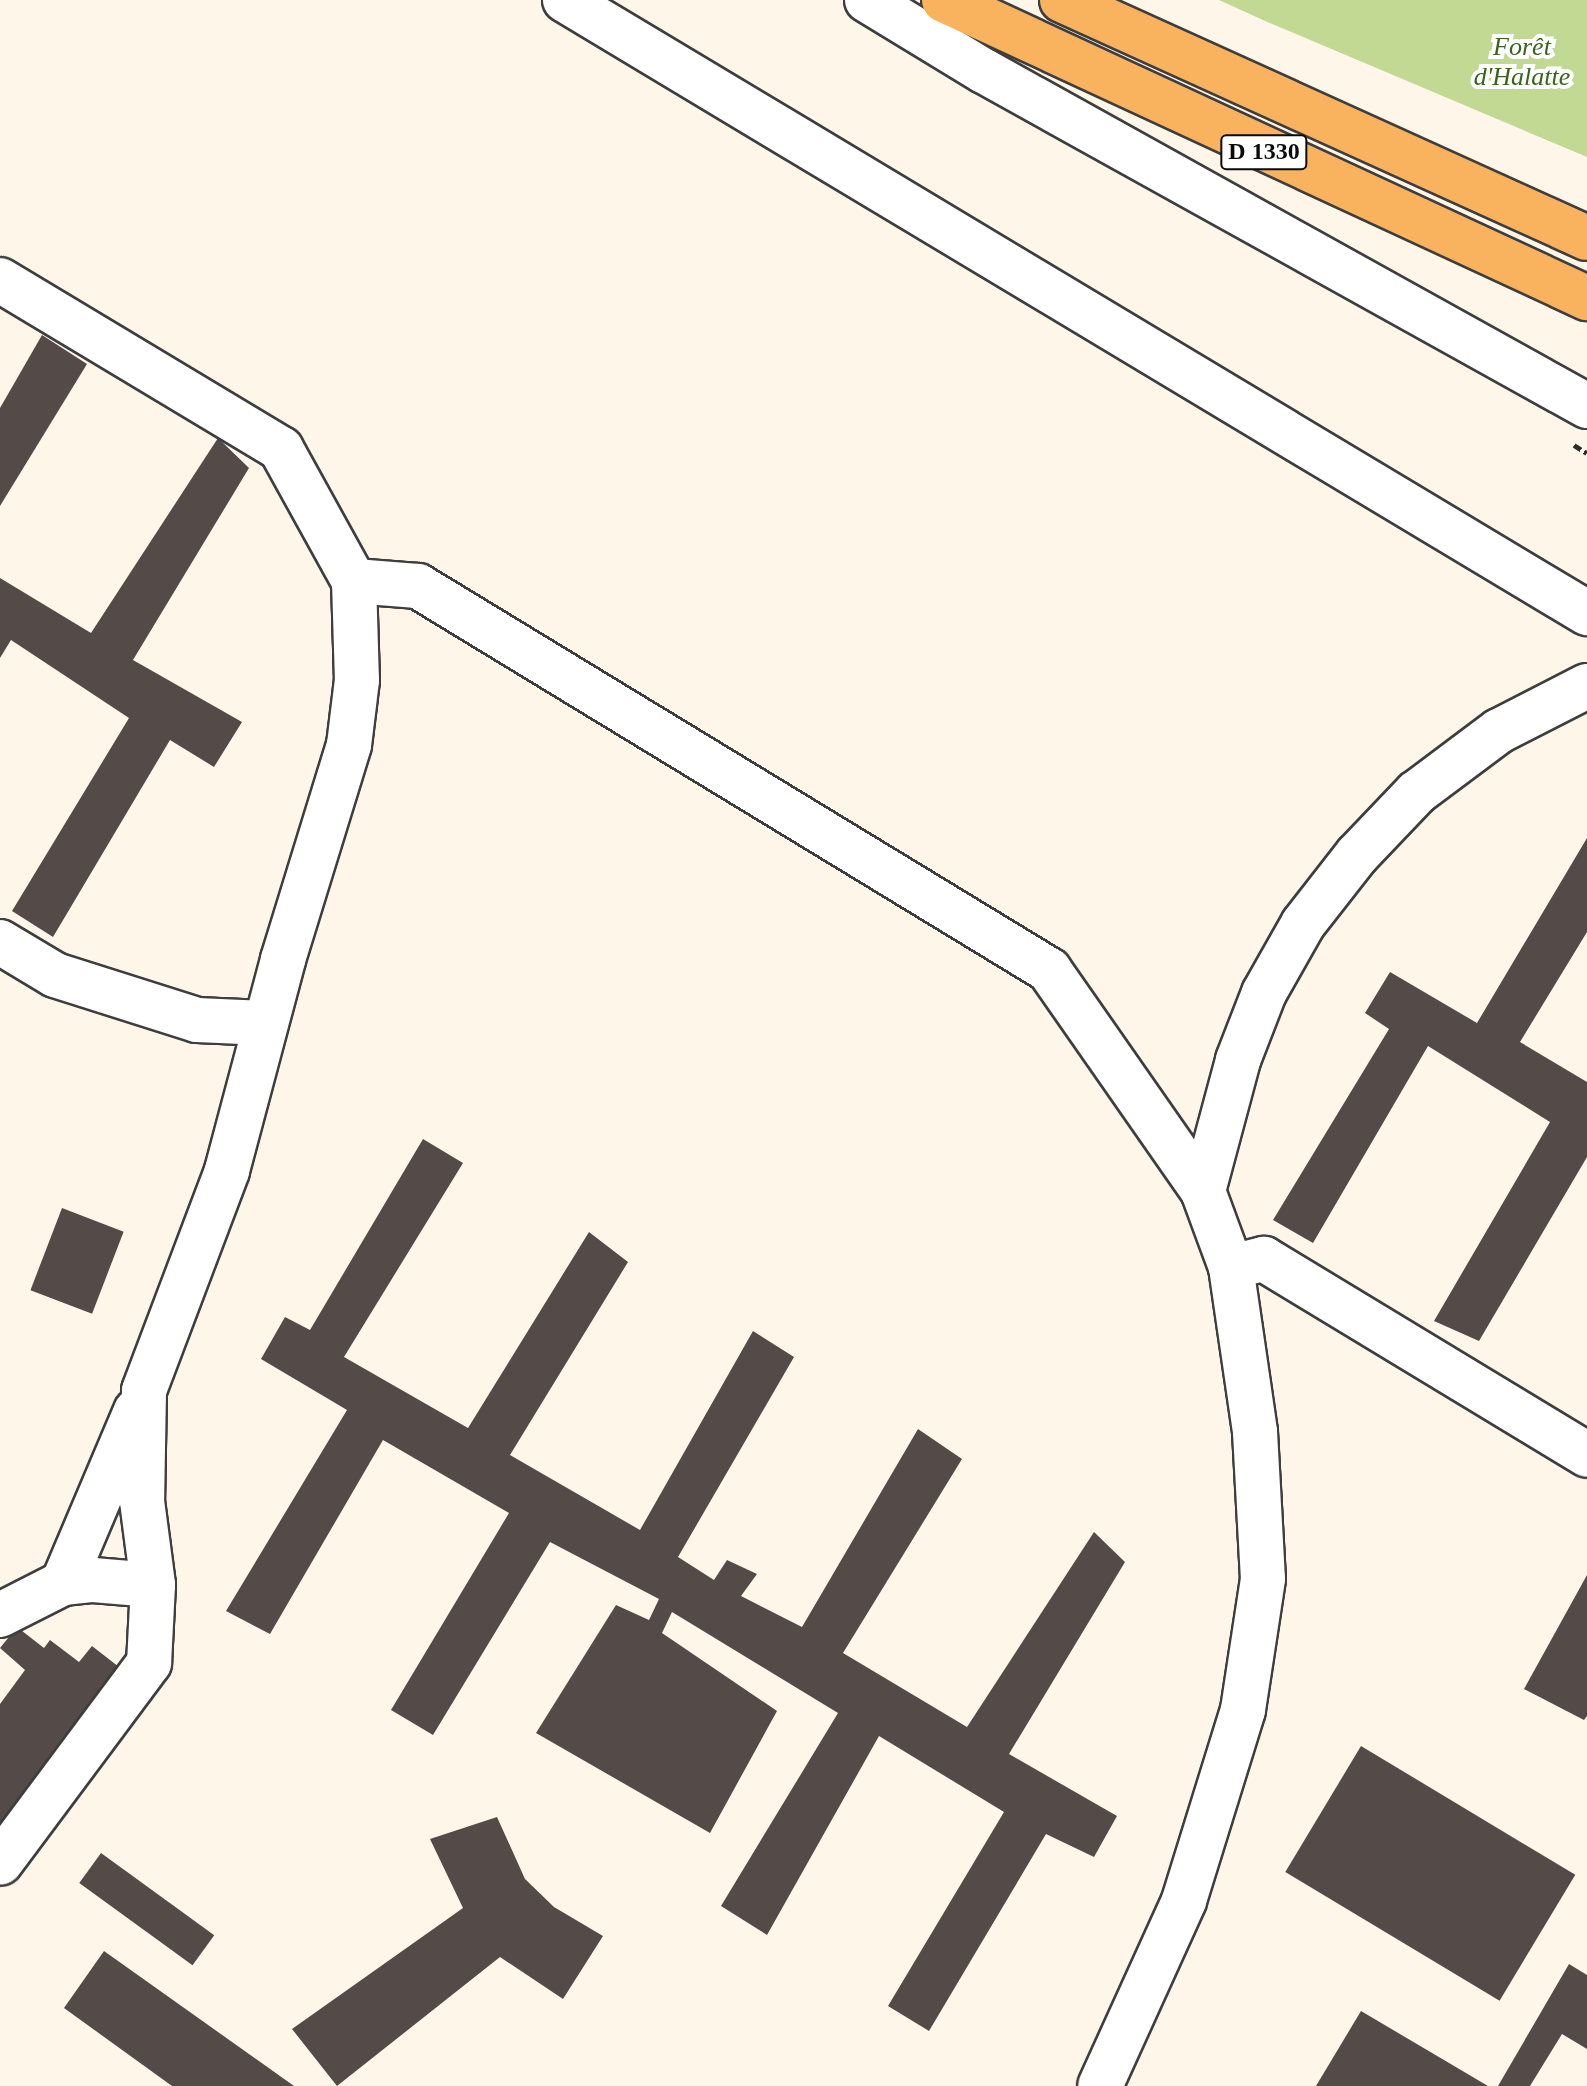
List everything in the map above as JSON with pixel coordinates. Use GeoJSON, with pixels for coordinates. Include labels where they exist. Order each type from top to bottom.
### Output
{"type":"FeatureCollection","features":[{"type":"Feature","properties":{"kind":"main road","name":"D 1330"},"geometry":{"type":"LineString","coordinates":[[944,0],[1587,298]]}},
{"type":"Feature","properties":{"kind":"main road","name":"D 1330"},"geometry":{"type":"LineString","coordinates":[[1066,2],[1587,211]]}},
{"type":"Feature","properties":{"kind":"main road"},"geometry":{"type":"LineString","coordinates":[[1066,2],[1587,238]]}},
{"type":"Feature","properties":{"kind":"street"},"geometry":{"type":"LineString","coordinates":[[565,0],[1587,613]]}},
{"type":"Feature","properties":{"kind":"street"},"geometry":{"type":"LineString","coordinates":[[867,0],[984,71],[1587,406]]}},
{"type":"Feature","properties":{"kind":"street"},"geometry":{"type":"LineString","coordinates":[[0,280],[281,449],[354,581],[357,680],[349,745],[265,1023],[227,1171],[144,1391],[63,1583]]}},
{"type":"Feature","properties":{"kind":"street"},"geometry":{"type":"LineString","coordinates":[[354,581],[418,586],[1049,970],[1203,1191],[1231,1267],[1255,1432],[1263,1579],[1243,1710],[1184,1901],[1100,2086]]}},
{"type":"Feature","properties":{"kind":"street"},"geometry":{"type":"LineString","coordinates":[[1203,1191],[1238,1060],[1264,993],[1303,924],[1357,855],[1416,793],[1499,731],[1587,686]]}},
{"type":"Feature","properties":{"kind":"street"},"geometry":{"type":"LineString","coordinates":[[0,942],[55,975],[197,1020],[265,1023]]}},
{"type":"Feature","properties":{"kind":"street"},"geometry":{"type":"LineString","coordinates":[[1231,1267],[1264,1259],[1587,1455]]}},
{"type":"Feature","properties":{"kind":"street"},"geometry":{"type":"LineString","coordinates":[[0,1863],[149,1663],[153,1585],[142,1501],[144,1391]]}},
{"type":"Feature","properties":{"kind":"street"},"geometry":{"type":"LineString","coordinates":[[0,1615],[63,1583],[93,1580],[153,1585]]}},
{"type":"Feature","properties":{"kind":"green space","name":"Forêt d'Halatte"},"geometry":{"type":"Polygon","coordinates":[[[1219,0],[1587,0],[1587,157],[1265,21],[1219,0]]]}},
{"type":"Feature","properties":{"kind":"building"},"geometry":{"type":"Polygon","coordinates":[[[42,335],[87,364],[0,506],[0,408],[42,335]]]}},
{"type":"Feature","properties":{"kind":"building"},"geometry":{"type":"Polygon","coordinates":[[[218,438],[249,468],[133,660],[242,722],[214,767],[170,740],[53,937],[12,911],[129,718],[11,640],[0,658],[0,578],[91,633],[218,438]]]}},
{"type":"Feature","properties":{"kind":"building"},"geometry":{"type":"Polygon","coordinates":[[[1587,838],[1587,932],[1520,1042],[1587,1082],[1587,1157],[1479,1341],[1434,1321],[1550,1122],[1428,1046],[1313,1243],[1273,1220],[1389,1029],[1365,1013],[1390,972],[1477,1023],[1587,838]]]}},
{"type":"Feature","properties":{"kind":"building"},"geometry":{"type":"Polygon","coordinates":[[[423,1139],[463,1163],[344,1357],[468,1428],[589,1232],[628,1262],[510,1455],[640,1530],[753,1331],[794,1357],[678,1557],[714,1580],[727,1560],[757,1574],[741,1596],[802,1627],[918,1429],[962,1459],[843,1653],[967,1727],[1094,1532],[1125,1562],[1009,1754],[1117,1816],[1094,1857],[1046,1834],[929,2031],[888,2006],[1004,1812],[879,1736],[767,1935],[721,1906],[838,1713],[672,1612],[662,1633],[777,1711],[710,1833],[536,1733],[616,1605],[649,1620],[659,1599],[550,1542],[433,1735],[391,1710],[509,1513],[383,1440],[270,1634],[226,1611],[347,1410],[261,1359],[285,1317],[310,1330],[423,1139]]]}},
{"type":"Feature","properties":{"kind":"building"},"geometry":{"type":"Polygon","coordinates":[[[62,1208],[124,1232],[92,1314],[30,1290],[62,1208]]]}},
{"type":"Feature","properties":{"kind":"building"},"geometry":{"type":"Polygon","coordinates":[[[1587,1575],[1587,1716],[1584,1720],[1524,1689],[1587,1575]]]}},
{"type":"Feature","properties":{"kind":"building"},"geometry":{"type":"Polygon","coordinates":[[[17,1627],[44,1648],[50,1640],[79,1662],[92,1646],[119,1667],[0,1823],[0,1704],[25,1670],[0,1648],[17,1627]]]}},
{"type":"Feature","properties":{"kind":"building"},"geometry":{"type":"Polygon","coordinates":[[[1361,1746],[1575,1875],[1500,2001],[1285,1872],[1361,1746]]]}},
{"type":"Feature","properties":{"kind":"building"},"geometry":{"type":"Polygon","coordinates":[[[497,1817],[525,1879],[554,1907],[603,1936],[563,1999],[500,1957],[337,2086],[292,2029],[463,1908],[430,1839],[497,1817]]]}},
{"type":"Feature","properties":{"kind":"building"},"geometry":{"type":"Polygon","coordinates":[[[101,1853],[214,1935],[193,1965],[79,1883],[101,1853]]]}},
{"type":"Feature","properties":{"kind":"building"},"geometry":{"type":"Polygon","coordinates":[[[104,1951],[294,2086],[172,2086],[64,2008],[104,1951]]]}},
{"type":"Feature","properties":{"kind":"building"},"geometry":{"type":"Polygon","coordinates":[[[1569,1964],[1587,1975],[1587,2049],[1562,2034],[1530,2086],[1498,2086],[1569,1964]]]}},
{"type":"Feature","properties":{"kind":"building"},"geometry":{"type":"Polygon","coordinates":[[[1361,2011],[1488,2086],[1316,2086],[1361,2011]]]}}]}
